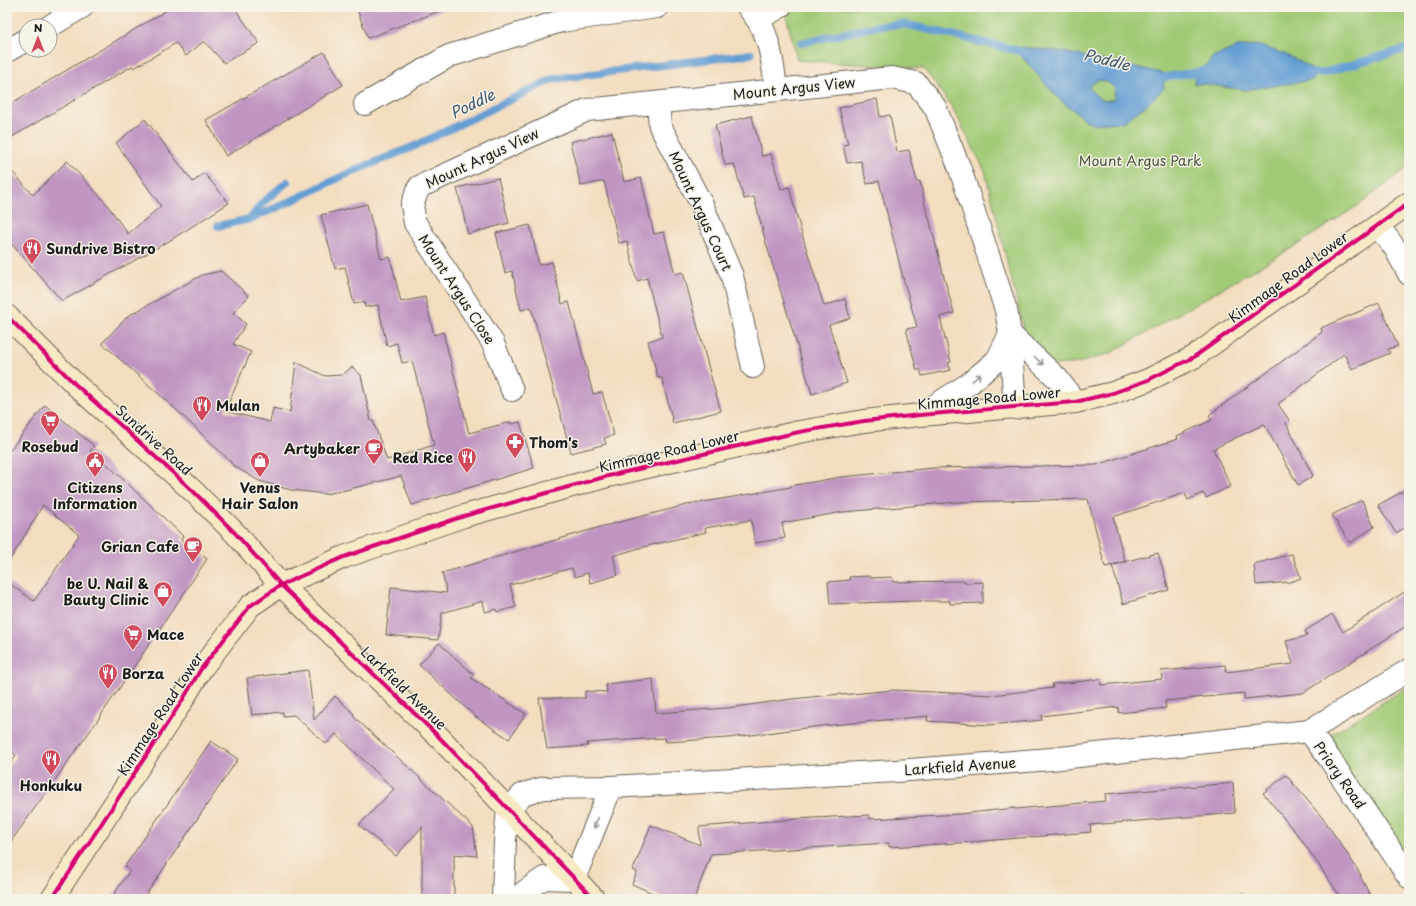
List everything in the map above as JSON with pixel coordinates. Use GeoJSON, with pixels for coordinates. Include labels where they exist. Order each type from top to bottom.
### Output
{"type":"FeatureCollection","features":[{"type":"Feature","properties":{"kind":"main road","name":"Kimmage Road Lower"},"geometry":{"type":"LineString","coordinates":[[52,899],[182,701],[201,669],[250,606],[281,585],[344,557],[464,516],[608,476],[799,432],[864,421],[1075,402],[1113,393],[1148,380],[1194,357],[1409,203]]}},
{"type":"Feature","properties":{"kind":"main road","name":"Sundrive Road"},"geometry":{"type":"LineString","coordinates":[[7,316],[75,384],[194,491],[281,585]]}},
{"type":"Feature","properties":{"kind":"main road","name":"Larkfield Avenue"},"geometry":{"type":"LineString","coordinates":[[281,585],[439,737],[508,810]]}},
{"type":"Feature","properties":{"kind":"main road"},"geometry":{"type":"LineString","coordinates":[[508,810],[594,899]]}},
{"type":"Feature","properties":{"kind":"street"},"geometry":{"type":"LineString","coordinates":[[58,21],[82,7]]}},
{"type":"Feature","properties":{"kind":"street"},"geometry":{"type":"LineString","coordinates":[[365,104],[448,56],[561,20],[657,7]]}},
{"type":"Feature","properties":{"kind":"street"},"geometry":{"type":"LineString","coordinates":[[776,89],[773,65],[757,21],[780,7]]}},
{"type":"Feature","properties":{"kind":"street"},"geometry":{"type":"LineString","coordinates":[[7,51],[18,45]]}},
{"type":"Feature","properties":{"kind":"street","name":"Mount Argus View"},"geometry":{"type":"LineString","coordinates":[[419,187],[587,110],[892,78],[916,83],[935,107],[960,169],[1002,296],[1010,334],[1015,408]]}},
{"type":"Feature","properties":{"kind":"street","name":"Mount Argus Court"},"geometry":{"type":"LineString","coordinates":[[658,103],[660,126],[702,207],[732,276],[753,367]]}},
{"type":"Feature","properties":{"kind":"street","name":"Mount Argus Close"},"geometry":{"type":"LineString","coordinates":[[419,187],[412,205],[415,223],[493,343],[512,390]]}},
{"type":"Feature","properties":{"kind":"street"},"geometry":{"type":"LineString","coordinates":[[1378,226],[1395,248],[1409,274]]}},
{"type":"Feature","properties":{"kind":"street"},"geometry":{"type":"LineString","coordinates":[[920,415],[970,383],[996,360],[1010,334]]}},
{"type":"Feature","properties":{"kind":"street","name":"Kimmage Road Lower"},"geometry":{"type":"LineString","coordinates":[[1010,334],[1057,378],[1075,402]]}},
{"type":"Feature","properties":{"kind":"street","name":"Priory Road"},"geometry":{"type":"LineString","coordinates":[[1409,670],[1309,731],[1329,758],[1409,877]]}},
{"type":"Feature","properties":{"kind":"street","name":"Larkfield Avenue"},"geometry":{"type":"LineString","coordinates":[[508,810],[523,794],[544,788],[611,787],[896,771],[1052,759],[1309,731]]}},
{"type":"Feature","properties":{"kind":"street"},"geometry":{"type":"LineString","coordinates":[[519,899],[524,892],[544,878],[574,879],[611,787]]}},
{"type":"Feature","properties":{"kind":"street"},"geometry":{"type":"LineString","coordinates":[[503,899],[505,839],[508,810]]}},
{"type":"Feature","properties":{"kind":"green space","name":"Mount Argus Park"},"geometry":{"type":"Polygon","coordinates":[[[794,7],[1409,7],[1409,166],[1362,203],[1292,248],[1111,353],[1080,363],[1047,366],[1026,339],[985,171],[952,107],[924,69],[797,60],[785,11],[794,7]]]}},
{"type":"Feature","properties":{"kind":"green space"},"geometry":{"type":"Polygon","coordinates":[[[1409,686],[1409,867],[1327,737],[1409,686]]]}},
{"type":"Feature","properties":{"kind":"green space"},"geometry":{"type":"Polygon","coordinates":[[[1242,894],[1236,899],[1153,899],[1242,894]]]}},
{"type":"Feature","properties":{"kind":"water"},"geometry":{"type":"Polygon","coordinates":[[[1257,45],[1286,55],[1306,65],[1313,70],[1313,80],[1245,90],[1194,84],[1194,79],[1214,56],[1238,47],[1257,45]]]}},
{"type":"Feature","properties":{"kind":"water"},"geometry":{"type":"Polygon","coordinates":[[[1022,47],[1064,52],[1163,73],[1164,88],[1147,105],[1123,122],[1091,124],[1059,99],[1021,56],[1022,47]],[[1098,80],[1089,86],[1093,93],[1104,101],[1114,99],[1115,89],[1109,83],[1098,80]]]}},
{"type":"Feature","properties":{"kind":"building"},"geometry":{"type":"Polygon","coordinates":[[[172,7],[234,7],[259,43],[224,63],[204,41],[186,56],[176,43],[134,68],[132,66],[7,140],[7,106],[172,7]]]}},
{"type":"Feature","properties":{"kind":"building"},"geometry":{"type":"Polygon","coordinates":[[[356,7],[444,7],[445,9],[368,38],[356,7]]]}},
{"type":"Feature","properties":{"kind":"building"},"geometry":{"type":"Polygon","coordinates":[[[324,52],[343,85],[226,156],[206,120],[324,52]]]}},
{"type":"Feature","properties":{"kind":"building"},"geometry":{"type":"Polygon","coordinates":[[[877,99],[880,117],[890,115],[897,152],[909,150],[917,182],[920,181],[927,214],[954,313],[940,317],[951,362],[948,363],[951,370],[922,376],[920,369],[917,371],[906,329],[917,327],[879,181],[867,184],[861,161],[847,163],[843,145],[848,144],[839,108],[877,99]]]}},
{"type":"Feature","properties":{"kind":"building"},"geometry":{"type":"Polygon","coordinates":[[[752,116],[762,156],[771,154],[781,189],[789,187],[824,306],[845,299],[850,318],[829,325],[847,383],[812,394],[766,243],[754,197],[744,199],[734,164],[725,165],[715,125],[752,116]]]}},
{"type":"Feature","properties":{"kind":"building"},"geometry":{"type":"Polygon","coordinates":[[[145,119],[193,182],[204,173],[229,203],[169,241],[62,301],[7,239],[7,166],[33,195],[67,161],[106,203],[128,234],[161,206],[116,143],[145,119]]]}},
{"type":"Feature","properties":{"kind":"building"},"geometry":{"type":"Polygon","coordinates":[[[612,132],[624,182],[641,178],[654,234],[664,232],[675,274],[683,272],[721,411],[673,423],[662,378],[658,378],[648,341],[662,337],[647,278],[637,281],[627,241],[619,243],[604,181],[581,186],[570,142],[612,132]]]}},
{"type":"Feature","properties":{"kind":"building"},"geometry":{"type":"Polygon","coordinates":[[[498,178],[509,223],[468,234],[457,188],[498,178]]]}},
{"type":"Feature","properties":{"kind":"building"},"geometry":{"type":"Polygon","coordinates":[[[367,204],[381,259],[390,257],[401,302],[425,297],[434,335],[443,332],[469,433],[510,422],[511,424],[520,422],[534,468],[412,505],[401,476],[325,494],[291,490],[259,481],[231,464],[231,462],[182,415],[102,343],[128,316],[202,275],[221,271],[249,296],[233,313],[246,324],[233,344],[251,352],[225,411],[270,422],[273,408],[290,412],[296,362],[325,376],[342,375],[352,367],[361,375],[371,421],[373,421],[387,460],[434,445],[412,361],[402,363],[397,343],[387,346],[378,305],[365,307],[364,302],[354,304],[345,267],[335,269],[321,215],[367,204]]]}},
{"type":"Feature","properties":{"kind":"building"},"geometry":{"type":"Polygon","coordinates":[[[530,225],[539,265],[552,262],[562,304],[569,302],[593,394],[602,392],[614,435],[604,438],[606,444],[571,453],[531,307],[521,310],[512,271],[505,273],[496,233],[530,225]]]}},
{"type":"Feature","properties":{"kind":"building"},"geometry":{"type":"Polygon","coordinates":[[[1379,303],[1398,346],[1388,349],[1390,353],[1352,369],[1344,354],[1278,404],[1289,420],[1286,423],[1313,476],[1298,485],[1264,424],[1213,449],[1231,486],[1206,498],[1203,493],[1188,500],[1185,493],[1113,517],[1125,562],[1105,567],[1088,499],[957,502],[843,512],[782,523],[785,538],[755,543],[751,520],[705,528],[706,532],[639,548],[613,556],[618,575],[590,583],[588,573],[575,577],[572,568],[510,585],[516,607],[497,612],[496,609],[485,612],[483,601],[442,613],[438,640],[386,635],[391,587],[447,593],[442,573],[604,526],[698,502],[791,487],[790,486],[841,477],[933,468],[1096,465],[1178,439],[1177,436],[1212,420],[1209,415],[1322,332],[1321,328],[1379,303]]]}},
{"type":"Feature","properties":{"kind":"building"},"geometry":{"type":"Polygon","coordinates":[[[45,405],[94,446],[90,451],[109,466],[183,536],[181,540],[207,559],[95,724],[7,847],[7,769],[16,755],[7,749],[7,582],[34,601],[79,535],[43,505],[7,565],[7,454],[45,405]]]}},
{"type":"Feature","properties":{"kind":"building"},"geometry":{"type":"Polygon","coordinates":[[[1409,488],[1409,525],[1396,533],[1378,505],[1409,488]]]}},
{"type":"Feature","properties":{"kind":"building"},"geometry":{"type":"Polygon","coordinates":[[[1362,500],[1374,527],[1350,543],[1332,515],[1362,500]]]}},
{"type":"Feature","properties":{"kind":"building"},"geometry":{"type":"Polygon","coordinates":[[[1158,553],[1169,590],[1123,604],[1112,565],[1158,553]]]}},
{"type":"Feature","properties":{"kind":"building"},"geometry":{"type":"Polygon","coordinates":[[[1292,554],[1301,578],[1290,582],[1256,585],[1254,564],[1292,554]]]}},
{"type":"Feature","properties":{"kind":"building"},"geometry":{"type":"Polygon","coordinates":[[[870,576],[870,578],[892,577],[893,582],[983,582],[983,603],[950,604],[950,601],[915,601],[830,604],[828,582],[850,580],[849,577],[870,576]]]}},
{"type":"Feature","properties":{"kind":"building"},"geometry":{"type":"Polygon","coordinates":[[[1409,589],[1409,624],[1303,693],[1244,699],[1244,693],[1165,701],[1166,708],[1119,713],[1118,707],[1041,716],[1042,720],[989,725],[927,721],[928,716],[821,726],[728,738],[666,742],[665,738],[627,740],[587,743],[588,746],[547,749],[539,698],[585,698],[585,691],[607,692],[606,684],[653,679],[656,713],[728,708],[792,699],[894,690],[992,695],[1053,688],[1052,684],[1100,679],[1101,685],[1162,679],[1161,671],[1225,665],[1226,672],[1293,664],[1286,641],[1307,636],[1305,631],[1332,614],[1343,632],[1409,589]]]}},
{"type":"Feature","properties":{"kind":"building"},"geometry":{"type":"Polygon","coordinates":[[[439,643],[474,675],[471,678],[526,714],[509,739],[476,717],[419,665],[439,643]]]}},
{"type":"Feature","properties":{"kind":"building"},"geometry":{"type":"Polygon","coordinates":[[[308,670],[314,720],[335,696],[354,714],[353,716],[473,827],[477,856],[454,854],[454,899],[422,899],[422,827],[396,856],[359,825],[394,789],[336,734],[326,744],[294,715],[283,716],[283,712],[252,715],[247,678],[308,670]]]}},
{"type":"Feature","properties":{"kind":"building"},"geometry":{"type":"Polygon","coordinates":[[[211,741],[238,759],[143,899],[111,899],[130,870],[125,866],[211,741]]]}},
{"type":"Feature","properties":{"kind":"building"},"geometry":{"type":"Polygon","coordinates":[[[1286,775],[1325,821],[1361,875],[1360,876],[1372,899],[1342,899],[1301,839],[1263,793],[1286,775]]]}},
{"type":"Feature","properties":{"kind":"building"},"geometry":{"type":"Polygon","coordinates":[[[1233,783],[1235,813],[1090,825],[1091,832],[959,843],[889,847],[889,843],[711,854],[694,899],[666,899],[632,884],[637,872],[633,870],[651,825],[700,845],[699,827],[869,815],[870,819],[960,814],[1106,801],[1105,794],[1233,783]]]}},
{"type":"Feature","properties":{"kind":"waterway","name":"Poddle"},"geometry":{"type":"LineString","coordinates":[[801,43],[877,26],[904,24],[1033,54]]}},
{"type":"Feature","properties":{"kind":"waterway","name":"Poddle"},"geometry":{"type":"LineString","coordinates":[[1303,74],[1323,73],[1409,48]]}},
{"type":"Feature","properties":{"kind":"waterway","name":"Poddle"},"geometry":{"type":"LineString","coordinates":[[218,226],[250,219],[285,204],[351,172],[415,146],[553,79],[751,54]]}},
{"type":"Feature","properties":{"kind":"waterway","name":"Poddle"},"geometry":{"type":"LineString","coordinates":[[1154,79],[1210,70]]}},
{"type":"Feature","properties":{"kind":"waterway"},"geometry":{"type":"LineString","coordinates":[[251,218],[262,203],[287,182]]}},
{"type":"Feature","properties":{"kind":"cycle path"},"geometry":{"type":"LineString","coordinates":[[52,899],[182,701],[201,669],[250,606],[281,585],[344,557],[464,516],[608,476],[799,432],[864,421],[1075,402],[1113,393],[1148,380],[1194,357],[1409,203]]}},
{"type":"Feature","properties":{"kind":"cycle path"},"geometry":{"type":"LineString","coordinates":[[7,316],[75,384],[193,491],[235,533],[281,585],[439,737],[594,899]]}},
{"type":"Feature","properties":{"kind":"place","name":"Sundrive Bistro"},"geometry":{"type":"Point","coordinates":[32,265]}},
{"type":"Feature","properties":{"kind":"place","name":"Mulan"},"geometry":{"type":"Point","coordinates":[202,422]}},
{"type":"Feature","properties":{"kind":"place","name":"Rosebud"},"geometry":{"type":"Point","coordinates":[50,437]}},
{"type":"Feature","properties":{"kind":"place","name":"Thom's"},"geometry":{"type":"Point","coordinates":[515,459]}},
{"type":"Feature","properties":{"kind":"place","name":"Artybaker"},"geometry":{"type":"Point","coordinates":[374,465]}},
{"type":"Feature","properties":{"kind":"place","name":"Red Rice"},"geometry":{"type":"Point","coordinates":[467,474]}},
{"type":"Feature","properties":{"kind":"place","name":"Citizens Information"},"geometry":{"type":"Point","coordinates":[95,478]}},
{"type":"Feature","properties":{"kind":"place","name":"Venus Hair Salon"},"geometry":{"type":"Point","coordinates":[260,478]}},
{"type":"Feature","properties":{"kind":"place","name":"Grian Cafe"},"geometry":{"type":"Point","coordinates":[193,563]}},
{"type":"Feature","properties":{"kind":"place","name":"be U. Nail & Bauty Clinic"},"geometry":{"type":"Point","coordinates":[163,608]}},
{"type":"Feature","properties":{"kind":"place","name":"Mace"},"geometry":{"type":"Point","coordinates":[133,651]}},
{"type":"Feature","properties":{"kind":"place","name":"Borza"},"geometry":{"type":"Point","coordinates":[108,690]}},
{"type":"Feature","properties":{"kind":"place","name":"Honkuku"},"geometry":{"type":"Point","coordinates":[51,776]}}]}
